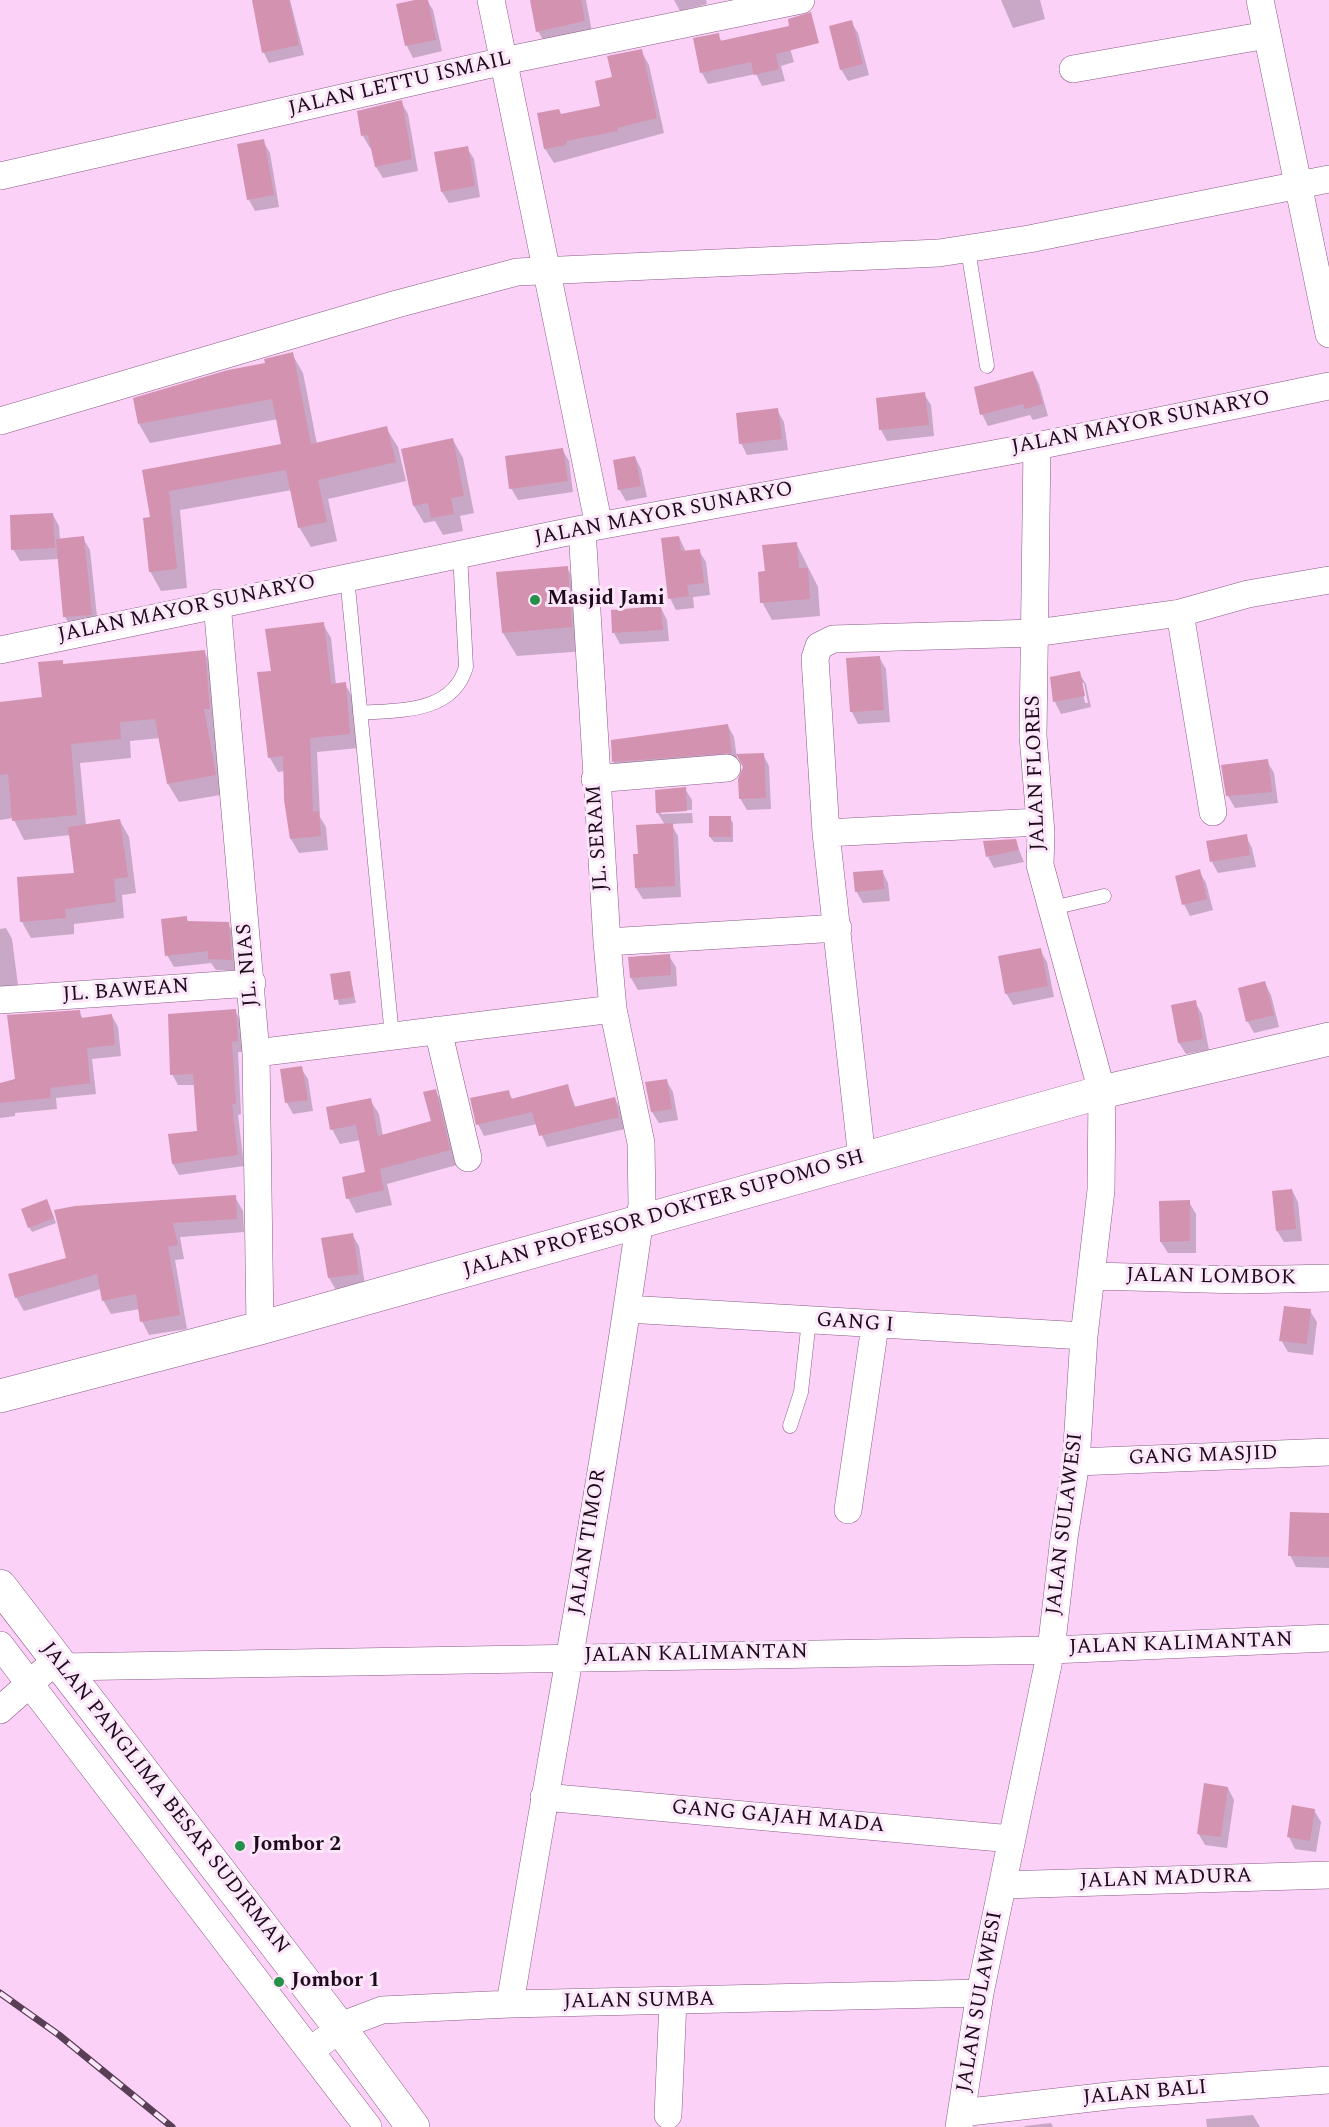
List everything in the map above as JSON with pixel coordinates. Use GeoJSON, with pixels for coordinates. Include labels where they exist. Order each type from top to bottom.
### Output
{"type":"FeatureCollection","features":[{"type":"Feature","properties":{"kind":"street","name":"JL. SERAM"},"geometry":{"type":"LineString","coordinates":[[491,0],[547,269],[590,527],[595,779],[613,1009],[642,1152],[640,1222]]}},
{"type":"Feature","properties":{"kind":"street","name":"JALAN LETTU ISMAIL"},"geometry":{"type":"LineString","coordinates":[[0,176],[504,61],[801,0]]}},
{"type":"Feature","properties":{"kind":"street"},"geometry":{"type":"LineString","coordinates":[[1260,0],[1329,334]]}},
{"type":"Feature","properties":{"kind":"street"},"geometry":{"type":"LineString","coordinates":[[1073,69],[1267,35]]}},
{"type":"Feature","properties":{"kind":"street"},"geometry":{"type":"LineString","coordinates":[[0,421],[476,282],[547,269],[858,258],[968,250],[1329,179]]}},
{"type":"Feature","properties":{"kind":"street","name":"JALAN MAYOR SUNARYO"},"geometry":{"type":"LineString","coordinates":[[0,650],[590,527],[1037,446],[1329,386]]}},
{"type":"Feature","properties":{"kind":"street","name":"JALAN FLORES"},"geometry":{"type":"LineString","coordinates":[[1037,446],[1033,736],[1040,822],[1040,865],[1102,1092]]}},
{"type":"Feature","properties":{"kind":"street"},"geometry":{"type":"LineString","coordinates":[[860,1134],[826,833],[815,658],[819,646],[833,639],[1035,633],[1180,613],[1248,594],[1329,580]]}},
{"type":"Feature","properties":{"kind":"street","name":"JL. NIAS"},"geometry":{"type":"LineString","coordinates":[[217,603],[252,983],[256,1053],[260,1328]]}},
{"type":"Feature","properties":{"kind":"street"},"geometry":{"type":"LineString","coordinates":[[1180,613],[1213,812]]}},
{"type":"Feature","properties":{"kind":"street"},"geometry":{"type":"LineString","coordinates":[[595,779],[727,768]]}},
{"type":"Feature","properties":{"kind":"street"},"geometry":{"type":"LineString","coordinates":[[826,833],[1040,822]]}},
{"type":"Feature","properties":{"kind":"street"},"geometry":{"type":"LineString","coordinates":[[607,942],[838,928]]}},
{"type":"Feature","properties":{"kind":"street","name":"JL. BAWEAN"},"geometry":{"type":"LineString","coordinates":[[0,1000],[252,983]]}},
{"type":"Feature","properties":{"kind":"street"},"geometry":{"type":"LineString","coordinates":[[256,1053],[613,1009]]}},
{"type":"Feature","properties":{"kind":"street"},"geometry":{"type":"LineString","coordinates":[[438,1030],[468,1158]]}},
{"type":"Feature","properties":{"kind":"street","name":"JALAN PROFESOR DOKTER SUPOMO SH"},"geometry":{"type":"LineString","coordinates":[[0,1396],[260,1328],[640,1222],[860,1134],[1102,1092],[1329,1039]]}},
{"type":"Feature","properties":{"kind":"street","name":"JALAN SULAWESI"},"geometry":{"type":"LineString","coordinates":[[960,2120],[980,1993],[1052,1650],[1064,1538],[1076,1462],[1084,1336],[1093,1276],[1101,1190],[1102,1092]]}},
{"type":"Feature","properties":{"kind":"street","name":"JALAN TIMOR"},"geometry":{"type":"LineString","coordinates":[[510,2004],[544,1797],[571,1657],[640,1222]]}},
{"type":"Feature","properties":{"kind":"street","name":"JALAN LOMBOK"},"geometry":{"type":"LineString","coordinates":[[1093,1276],[1241,1280],[1329,1278]]}},
{"type":"Feature","properties":{"kind":"street","name":"GANG I"},"geometry":{"type":"LineString","coordinates":[[627,1309],[875,1326],[1084,1336]]}},
{"type":"Feature","properties":{"kind":"street"},"geometry":{"type":"LineString","coordinates":[[848,1510],[875,1326]]}},
{"type":"Feature","properties":{"kind":"street","name":"GANG MASJID"},"geometry":{"type":"LineString","coordinates":[[1076,1462],[1329,1452]]}},
{"type":"Feature","properties":{"kind":"street","name":"JALAN PANGLIMA BESAR SUDIRMAN"},"geometry":{"type":"LineString","coordinates":[[0,1586],[340,2028],[413,2127]]}},
{"type":"Feature","properties":{"kind":"street","name":"JALAN KALIMANTAN"},"geometry":{"type":"LineString","coordinates":[[59,1663],[1052,1650],[1329,1638]]}},
{"type":"Feature","properties":{"kind":"street"},"geometry":{"type":"LineString","coordinates":[[0,1645],[368,2127]]}},
{"type":"Feature","properties":{"kind":"street"},"geometry":{"type":"LineString","coordinates":[[0,1710],[59,1663]]}},
{"type":"Feature","properties":{"kind":"street","name":"GANG GAJAH MADA"},"geometry":{"type":"LineString","coordinates":[[544,1797],[1012,1839]]}},
{"type":"Feature","properties":{"kind":"street","name":"JALAN MADURA"},"geometry":{"type":"LineString","coordinates":[[1003,1885],[1329,1875]]}},
{"type":"Feature","properties":{"kind":"street","name":"JALAN SUMBA"},"geometry":{"type":"LineString","coordinates":[[310,2050],[340,2028],[367,2014],[382,2010],[510,2004],[980,1993]]}},
{"type":"Feature","properties":{"kind":"street"},"geometry":{"type":"LineString","coordinates":[[668,2115],[673,2001]]}},
{"type":"Feature","properties":{"kind":"street","name":"JALAN BALI"},"geometry":{"type":"LineString","coordinates":[[960,2120],[1126,2094],[1329,2080]]}},
{"type":"Feature","properties":{"kind":"lane"},"geometry":{"type":"LineString","coordinates":[[968,250],[987,366]]}},
{"type":"Feature","properties":{"kind":"lane"},"geometry":{"type":"LineString","coordinates":[[360,713],[432,704],[450,695],[462,681],[465,667],[460,554]]}},
{"type":"Feature","properties":{"kind":"lane"},"geometry":{"type":"LineString","coordinates":[[347,577],[392,1036]]}},
{"type":"Feature","properties":{"kind":"lane"},"geometry":{"type":"LineString","coordinates":[[1052,908],[1104,896]]}},
{"type":"Feature","properties":{"kind":"lane"},"geometry":{"type":"LineString","coordinates":[[790,1426],[801,1392],[809,1320]]}},
{"type":"Feature","properties":{"kind":"building"},"geometry":{"type":"Polygon","coordinates":[[[252,0],[289,0],[299,45],[262,53],[252,0]]]}},
{"type":"Feature","properties":{"kind":"building"},"geometry":{"type":"Polygon","coordinates":[[[428,0],[436,40],[405,46],[396,4],[428,0]]]}},
{"type":"Feature","properties":{"kind":"building"},"geometry":{"type":"Polygon","coordinates":[[[530,0],[581,0],[585,21],[536,32],[530,0]]]}},
{"type":"Feature","properties":{"kind":"building"},"geometry":{"type":"Polygon","coordinates":[[[811,12],[819,43],[776,54],[779,69],[754,75],[751,62],[700,73],[693,38],[719,33],[720,41],[789,26],[788,19],[811,12]]]}},
{"type":"Feature","properties":{"kind":"building"},"geometry":{"type":"Polygon","coordinates":[[[852,20],[863,64],[840,70],[829,26],[852,20]]]}},
{"type":"Feature","properties":{"kind":"building"},"geometry":{"type":"Polygon","coordinates":[[[642,49],[657,118],[617,128],[618,131],[566,141],[566,145],[544,149],[537,113],[559,109],[561,114],[600,106],[595,81],[612,77],[607,56],[642,49]]]}},
{"type":"Feature","properties":{"kind":"building"},"geometry":{"type":"Polygon","coordinates":[[[402,100],[412,159],[375,167],[368,135],[361,136],[357,111],[402,100]]]}},
{"type":"Feature","properties":{"kind":"building"},"geometry":{"type":"Polygon","coordinates":[[[264,139],[274,195],[247,200],[237,144],[264,139]]]}},
{"type":"Feature","properties":{"kind":"building"},"geometry":{"type":"Polygon","coordinates":[[[468,146],[475,186],[441,192],[434,152],[468,146]]]}},
{"type":"Feature","properties":{"kind":"building"},"geometry":{"type":"Polygon","coordinates":[[[293,352],[311,444],[387,426],[396,462],[318,480],[327,522],[298,528],[286,470],[169,491],[177,569],[149,572],[143,518],[150,517],[142,470],[281,444],[272,399],[138,424],[133,398],[228,370],[265,363],[264,359],[293,352]]]}},
{"type":"Feature","properties":{"kind":"building"},"geometry":{"type":"Polygon","coordinates":[[[1033,371],[1043,404],[1025,409],[1023,404],[980,415],[974,387],[1033,371]]]}},
{"type":"Feature","properties":{"kind":"building"},"geometry":{"type":"Polygon","coordinates":[[[925,392],[929,425],[879,430],[876,398],[925,392]]]}},
{"type":"Feature","properties":{"kind":"building"},"geometry":{"type":"Polygon","coordinates":[[[778,408],[782,439],[739,444],[736,413],[778,408]]]}},
{"type":"Feature","properties":{"kind":"building"},"geometry":{"type":"Polygon","coordinates":[[[453,438],[464,496],[451,498],[454,514],[431,518],[428,503],[413,506],[401,449],[453,438]]]}},
{"type":"Feature","properties":{"kind":"building"},"geometry":{"type":"Polygon","coordinates":[[[563,448],[568,481],[509,489],[505,456],[563,448]]]}},
{"type":"Feature","properties":{"kind":"building"},"geometry":{"type":"Polygon","coordinates":[[[635,456],[641,486],[618,490],[613,460],[635,456]]]}},
{"type":"Feature","properties":{"kind":"building"},"geometry":{"type":"Polygon","coordinates":[[[53,513],[55,548],[11,550],[10,515],[53,513]]]}},
{"type":"Feature","properties":{"kind":"building"},"geometry":{"type":"Polygon","coordinates":[[[84,536],[92,615],[63,617],[56,539],[84,536]]]}},
{"type":"Feature","properties":{"kind":"building"},"geometry":{"type":"Polygon","coordinates":[[[679,536],[681,551],[700,549],[704,583],[687,585],[689,596],[668,599],[661,538],[679,536]]]}},
{"type":"Feature","properties":{"kind":"building"},"geometry":{"type":"Polygon","coordinates":[[[797,542],[799,568],[808,568],[810,599],[760,603],[758,572],[765,571],[762,545],[797,542]]]}},
{"type":"Feature","properties":{"kind":"building","name":"Masjid Jami"},"geometry":{"type":"Polygon","coordinates":[[[568,566],[572,627],[502,633],[496,572],[568,566]]]}},
{"type":"Feature","properties":{"kind":"building"},"geometry":{"type":"Polygon","coordinates":[[[661,606],[663,630],[612,633],[611,610],[661,606]]]}},
{"type":"Feature","properties":{"kind":"building"},"geometry":{"type":"Polygon","coordinates":[[[324,622],[331,684],[346,682],[350,734],[310,738],[313,812],[319,811],[321,836],[290,839],[284,800],[283,756],[268,758],[257,672],[271,671],[265,629],[324,622]]]}},
{"type":"Feature","properties":{"kind":"building"},"geometry":{"type":"Polygon","coordinates":[[[205,650],[210,709],[204,709],[216,775],[167,784],[155,719],[120,722],[121,739],[71,744],[77,815],[12,821],[8,774],[0,775],[0,702],[42,697],[38,662],[63,660],[63,664],[205,650]]]}},
{"type":"Feature","properties":{"kind":"building"},"geometry":{"type":"Polygon","coordinates":[[[880,656],[884,710],[850,712],[846,658],[880,656]]]}},
{"type":"Feature","properties":{"kind":"building"},"geometry":{"type":"Polygon","coordinates":[[[1080,671],[1085,696],[1053,702],[1050,677],[1080,671]]]}},
{"type":"Feature","properties":{"kind":"building"},"geometry":{"type":"Polygon","coordinates":[[[728,724],[732,753],[612,762],[611,740],[728,724]]]}},
{"type":"Feature","properties":{"kind":"building"},"geometry":{"type":"Polygon","coordinates":[[[764,753],[766,798],[739,799],[738,779],[743,767],[736,754],[764,753]]]}},
{"type":"Feature","properties":{"kind":"building"},"geometry":{"type":"Polygon","coordinates":[[[1268,759],[1272,792],[1226,796],[1221,765],[1268,759]]]}},
{"type":"Feature","properties":{"kind":"building"},"geometry":{"type":"Polygon","coordinates":[[[686,787],[687,811],[656,813],[655,790],[686,787]]]}},
{"type":"Feature","properties":{"kind":"building"},"geometry":{"type":"Polygon","coordinates":[[[709,816],[731,816],[731,837],[709,837],[709,816]]]}},
{"type":"Feature","properties":{"kind":"building"},"geometry":{"type":"Polygon","coordinates":[[[120,819],[128,877],[114,879],[116,902],[65,909],[66,918],[20,922],[17,877],[74,873],[68,827],[120,819]]]}},
{"type":"Feature","properties":{"kind":"building"},"geometry":{"type":"Polygon","coordinates":[[[673,823],[675,886],[635,888],[633,854],[638,854],[636,825],[673,823]]]}},
{"type":"Feature","properties":{"kind":"building"},"geometry":{"type":"Polygon","coordinates":[[[1247,834],[1250,855],[1210,862],[1206,841],[1247,834]]]}},
{"type":"Feature","properties":{"kind":"building"},"geometry":{"type":"Polygon","coordinates":[[[1016,839],[1019,850],[986,857],[983,841],[1016,839]]]}},
{"type":"Feature","properties":{"kind":"building"},"geometry":{"type":"Polygon","coordinates":[[[1200,869],[1207,899],[1182,905],[1175,876],[1200,869]]]}},
{"type":"Feature","properties":{"kind":"building"},"geometry":{"type":"Polygon","coordinates":[[[883,870],[884,889],[855,892],[853,872],[883,870]]]}},
{"type":"Feature","properties":{"kind":"building"},"geometry":{"type":"Polygon","coordinates":[[[187,916],[187,921],[229,922],[232,960],[208,959],[208,951],[165,956],[161,919],[187,916]]]}},
{"type":"Feature","properties":{"kind":"building"},"geometry":{"type":"Polygon","coordinates":[[[1041,948],[1048,986],[1005,994],[998,956],[1041,948]]]}},
{"type":"Feature","properties":{"kind":"building"},"geometry":{"type":"Polygon","coordinates":[[[670,954],[671,975],[630,978],[628,957],[670,954]]]}},
{"type":"Feature","properties":{"kind":"building"},"geometry":{"type":"Polygon","coordinates":[[[350,971],[354,997],[334,1000],[330,974],[350,971]]]}},
{"type":"Feature","properties":{"kind":"building"},"geometry":{"type":"Polygon","coordinates":[[[1265,981],[1274,1015],[1246,1022],[1238,988],[1265,981]]]}},
{"type":"Feature","properties":{"kind":"building"},"geometry":{"type":"Polygon","coordinates":[[[1196,1000],[1203,1039],[1178,1043],[1171,1005],[1196,1000]]]}},
{"type":"Feature","properties":{"kind":"building"},"geometry":{"type":"Polygon","coordinates":[[[236,1009],[238,1041],[232,1042],[236,1104],[232,1104],[238,1155],[172,1164],[168,1134],[197,1131],[193,1074],[170,1075],[168,1014],[236,1009]]]}},
{"type":"Feature","properties":{"kind":"building"},"geometry":{"type":"Polygon","coordinates":[[[80,1010],[81,1018],[112,1014],[115,1045],[87,1048],[90,1083],[50,1088],[51,1098],[0,1103],[0,1083],[15,1079],[7,1015],[80,1010]]]}},
{"type":"Feature","properties":{"kind":"building"},"geometry":{"type":"Polygon","coordinates":[[[302,1066],[308,1100],[285,1103],[280,1069],[302,1066]]]}},
{"type":"Feature","properties":{"kind":"building"},"geometry":{"type":"Polygon","coordinates":[[[667,1079],[672,1109],[651,1112],[645,1082],[667,1079]]]}},
{"type":"Feature","properties":{"kind":"building"},"geometry":{"type":"Polygon","coordinates":[[[568,1084],[574,1107],[615,1097],[619,1117],[539,1136],[532,1112],[476,1125],[470,1098],[509,1090],[511,1099],[568,1084]]]}},
{"type":"Feature","properties":{"kind":"building"},"geometry":{"type":"Polygon","coordinates":[[[436,1089],[450,1150],[380,1169],[384,1190],[346,1199],[342,1177],[365,1172],[356,1125],[330,1130],[326,1107],[371,1098],[378,1136],[431,1121],[423,1092],[436,1089]]]}},
{"type":"Feature","properties":{"kind":"building"},"geometry":{"type":"Polygon","coordinates":[[[1292,1189],[1296,1229],[1276,1231],[1272,1191],[1292,1189]]]}},
{"type":"Feature","properties":{"kind":"building"},"geometry":{"type":"Polygon","coordinates":[[[236,1195],[237,1219],[173,1223],[178,1245],[168,1247],[180,1315],[140,1322],[136,1294],[102,1301],[97,1274],[15,1298],[8,1274],[66,1258],[54,1210],[75,1206],[236,1195]]]}},
{"type":"Feature","properties":{"kind":"building"},"geometry":{"type":"Polygon","coordinates":[[[47,1199],[54,1218],[28,1228],[21,1209],[47,1199]]]}},
{"type":"Feature","properties":{"kind":"building"},"geometry":{"type":"Polygon","coordinates":[[[1190,1200],[1190,1241],[1160,1242],[1159,1201],[1190,1200]]]}},
{"type":"Feature","properties":{"kind":"building"},"geometry":{"type":"Polygon","coordinates":[[[353,1233],[359,1274],[328,1278],[321,1238],[353,1233]]]}},
{"type":"Feature","properties":{"kind":"building"},"geometry":{"type":"Polygon","coordinates":[[[1284,1306],[1311,1309],[1307,1344],[1279,1341],[1284,1306]]]}},
{"type":"Feature","properties":{"kind":"building"},"geometry":{"type":"Polygon","coordinates":[[[1290,1512],[1329,1513],[1329,1557],[1288,1556],[1290,1512]]]}},
{"type":"Feature","properties":{"kind":"building"},"geometry":{"type":"Polygon","coordinates":[[[1204,1783],[1228,1787],[1221,1837],[1197,1834],[1204,1783]]]}},
{"type":"Feature","properties":{"kind":"building"},"geometry":{"type":"Polygon","coordinates":[[[1292,1805],[1315,1809],[1310,1841],[1287,1837],[1292,1805]]]}},
{"type":"Feature","properties":{"kind":"railway"},"geometry":{"type":"LineString","coordinates":[[0,1993],[59,2035],[172,2127]]}},
{"type":"Feature","properties":{"kind":"place","name":"Masjid Jami"},"geometry":{"type":"Point","coordinates":[535,600]}},
{"type":"Feature","properties":{"kind":"place","name":"Jombor 2"},"geometry":{"type":"Point","coordinates":[240,1846]}},
{"type":"Feature","properties":{"kind":"place","name":"Jombor 1"},"geometry":{"type":"Point","coordinates":[279,1982]}}]}
